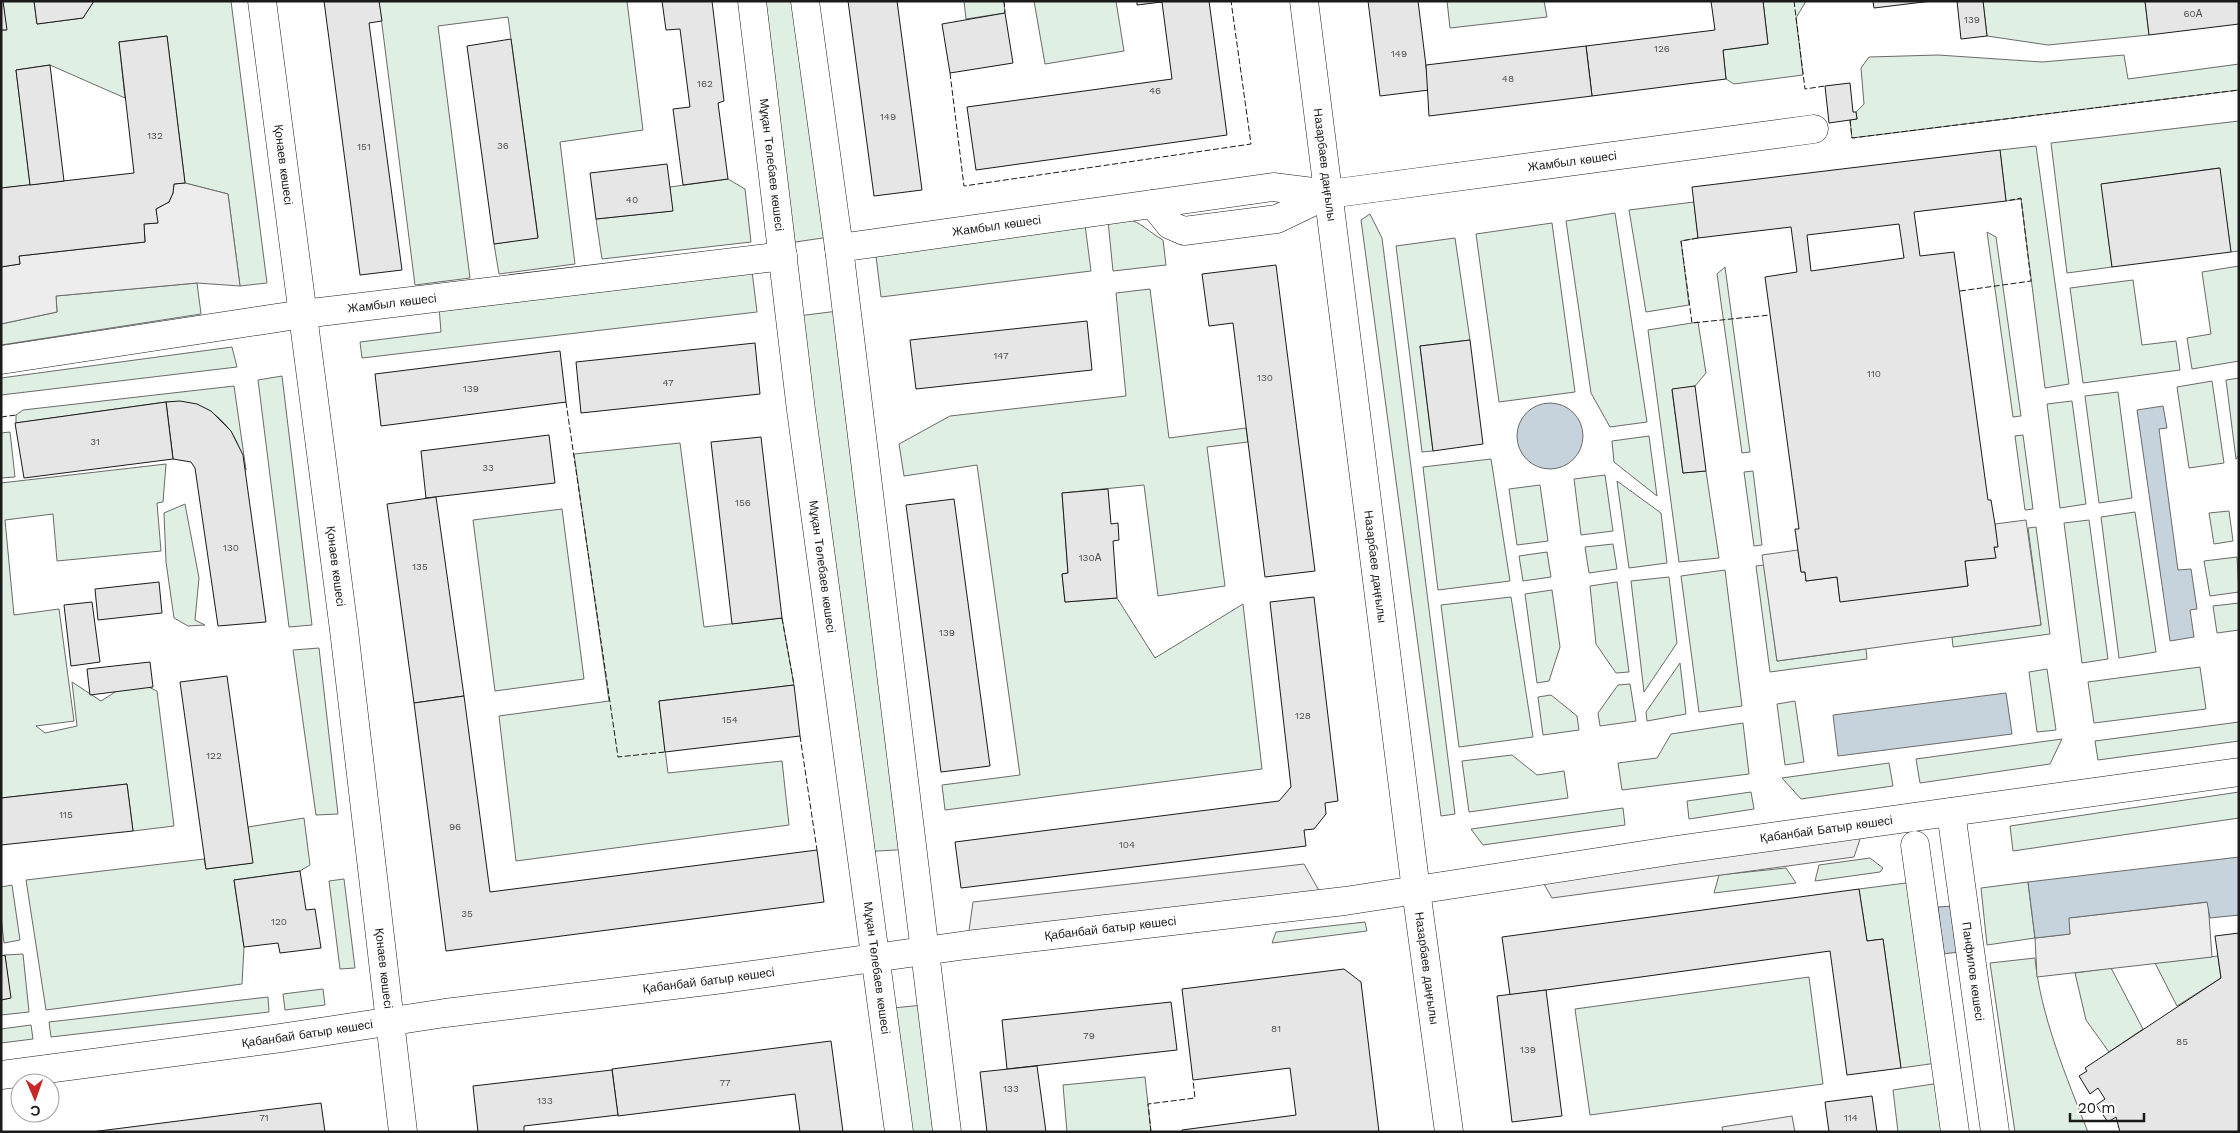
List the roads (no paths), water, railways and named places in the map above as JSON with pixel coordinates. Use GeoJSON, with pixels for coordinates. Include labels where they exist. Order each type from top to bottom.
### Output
{"type":"FeatureCollection","features":[{"type":"Feature","properties":{"kind":"street","name":"Қонаев көшесі"},"geometry":{"type":"LineString","coordinates":[[262,1],[344,630],[403,1132]]}},
{"type":"Feature","properties":{"kind":"street","name":"Мұқан Төлебаев көшесі"},"geometry":{"type":"LineString","coordinates":[[752,1],[801,410],[899,1132]]}},
{"type":"Feature","properties":{"kind":"street"},"geometry":{"type":"LineString","coordinates":[[805,1],[839,248],[947,1132]]}},
{"type":"Feature","properties":{"kind":"street","name":"Назарбаев даңғылы"},"geometry":{"type":"LineString","coordinates":[[1304,1],[1416,890],[1449,1132]]}},
{"type":"Feature","properties":{"kind":"street","name":"Жамбыл көшесі"},"geometry":{"type":"LineString","coordinates":[[839,248],[1153,204],[1170,225],[1184,231],[1277,219],[1329,194],[1814,129]]}},
{"type":"Feature","properties":{"kind":"street","name":"Жамбыл көшесі"},"geometry":{"type":"LineString","coordinates":[[1,360],[303,314],[783,256]]}},
{"type":"Feature","properties":{"kind":"street","name":"Қабанбай Батыр көшесі"},"geometry":{"type":"LineString","coordinates":[[1416,890],[1666,851],[2239,772]]}},
{"type":"Feature","properties":{"kind":"street","name":"Панфилов көшесі"},"geometry":{"type":"LineString","coordinates":[[1951,812],[1995,1132]]}},
{"type":"Feature","properties":{"kind":"street"},"geometry":{"type":"LineString","coordinates":[[1915,845],[1955,1132]]}},
{"type":"Feature","properties":{"kind":"street","name":"Қабанбай батыр көшесі"},"geometry":{"type":"LineString","coordinates":[[1,1075],[926,950],[1239,914],[1416,890]]}}]}
